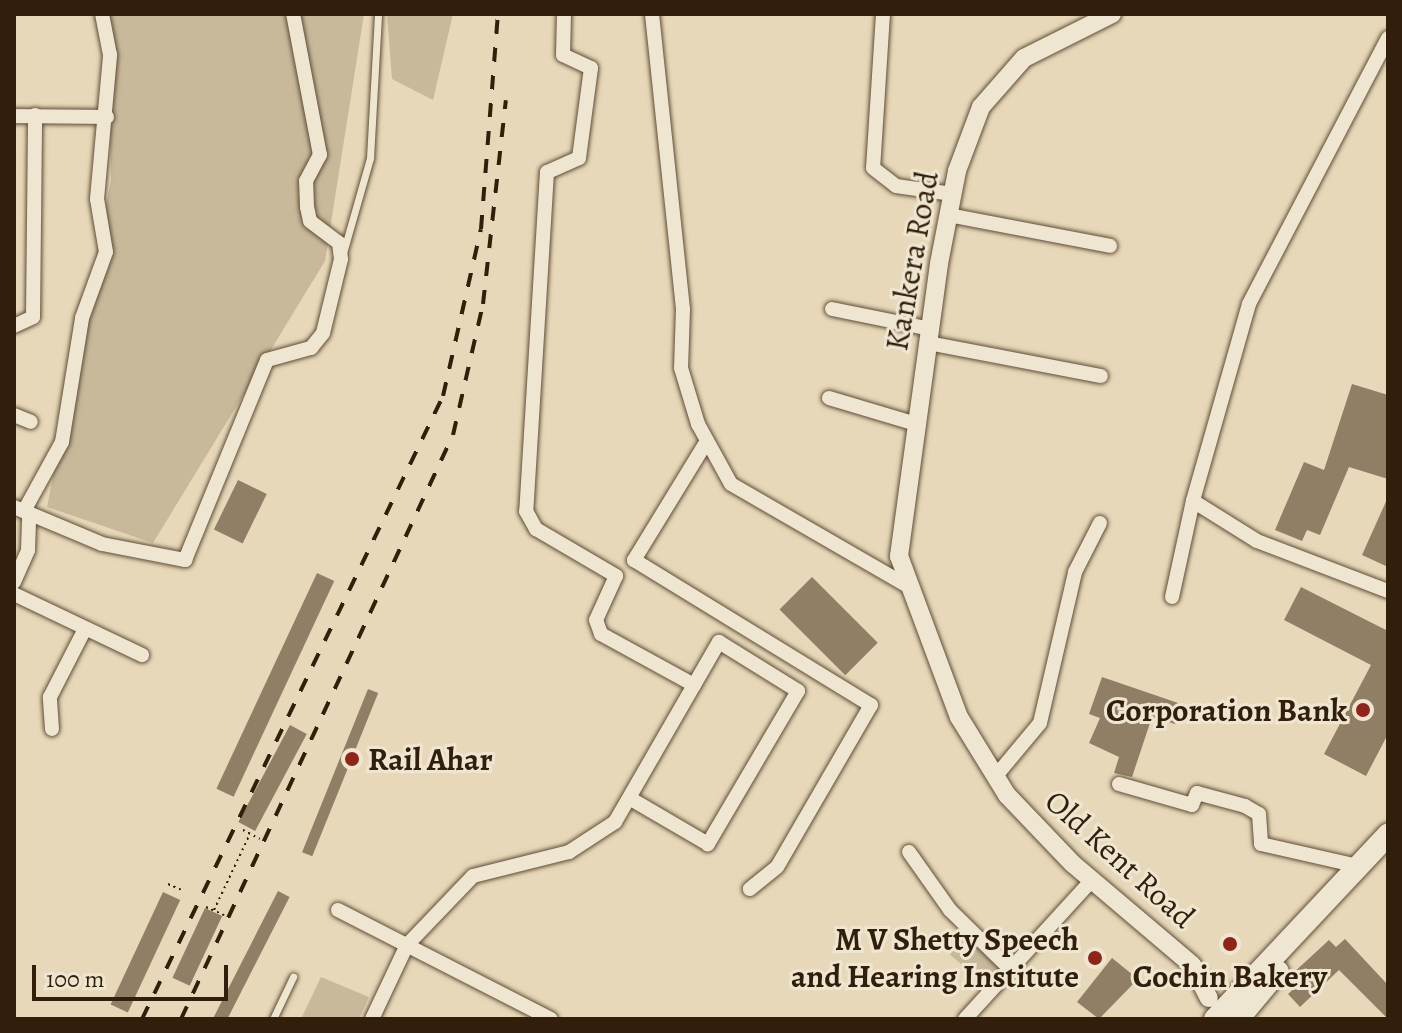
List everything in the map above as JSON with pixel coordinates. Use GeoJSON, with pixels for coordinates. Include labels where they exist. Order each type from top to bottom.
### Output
{"type":"FeatureCollection","features":[{"type":"Feature","properties":{"kind":"main road"},"geometry":{"type":"LineString","coordinates":[[1221,1014],[1362,867],[1388,835]]}},
{"type":"Feature","properties":{"kind":"main road"},"geometry":{"type":"LineString","coordinates":[[1221,1014],[1388,853]]}},
{"type":"Feature","properties":{"kind":"street"},"geometry":{"type":"LineString","coordinates":[[14,582],[28,550],[22,510],[62,442],[82,318],[106,252],[97,199],[107,117],[110,55],[102,14]]}},
{"type":"Feature","properties":{"kind":"street"},"geometry":{"type":"LineString","coordinates":[[22,510],[102,544],[166,561],[190,557],[267,360],[318,342],[333,314],[341,259],[339,243],[310,221],[307,207],[306,181],[320,155],[293,14]]}},
{"type":"Feature","properties":{"kind":"street"},"geometry":{"type":"LineString","coordinates":[[564,14],[563,55],[591,68],[579,158],[547,172],[526,511],[536,529],[616,576],[596,620],[601,634],[694,685]]}},
{"type":"Feature","properties":{"kind":"street"},"geometry":{"type":"LineString","coordinates":[[652,14],[683,309],[681,368],[707,441],[731,484],[913,589]]}},
{"type":"Feature","properties":{"kind":"street"},"geometry":{"type":"LineString","coordinates":[[883,14],[873,168],[896,186],[952,194]]}},
{"type":"Feature","properties":{"kind":"street","name":"Kankera Road"},"geometry":{"type":"LineString","coordinates":[[913,589],[899,556],[916,424],[952,194],[981,107],[1024,58],[1108,15]]}},
{"type":"Feature","properties":{"kind":"street"},"geometry":{"type":"LineString","coordinates":[[1172,597],[1193,501],[1249,304],[1388,38]]}},
{"type":"Feature","properties":{"kind":"street"},"geometry":{"type":"LineString","coordinates":[[14,326],[33,317],[35,115]]}},
{"type":"Feature","properties":{"kind":"street"},"geometry":{"type":"LineString","coordinates":[[14,116],[107,117]]}},
{"type":"Feature","properties":{"kind":"street"},"geometry":{"type":"LineString","coordinates":[[948,215],[1110,246]]}},
{"type":"Feature","properties":{"kind":"street"},"geometry":{"type":"LineString","coordinates":[[832,309],[929,336],[1101,376]]}},
{"type":"Feature","properties":{"kind":"street"},"geometry":{"type":"LineString","coordinates":[[829,398],[916,424]]}},
{"type":"Feature","properties":{"kind":"street"},"geometry":{"type":"LineString","coordinates":[[14,415],[31,422]]}},
{"type":"Feature","properties":{"kind":"street"},"geometry":{"type":"LineString","coordinates":[[707,441],[634,560],[871,705],[777,867],[750,889]]}},
{"type":"Feature","properties":{"kind":"street"},"geometry":{"type":"LineString","coordinates":[[1193,501],[1257,541],[1388,591]]}},
{"type":"Feature","properties":{"kind":"street"},"geometry":{"type":"LineString","coordinates":[[995,777],[1040,723],[1075,572],[1100,523]]}},
{"type":"Feature","properties":{"kind":"street","name":"Old Kent Road"},"geometry":{"type":"LineString","coordinates":[[913,589],[959,717],[995,777],[1092,880],[1192,965],[1221,1014]]}},
{"type":"Feature","properties":{"kind":"street"},"geometry":{"type":"LineString","coordinates":[[14,594],[142,655]]}},
{"type":"Feature","properties":{"kind":"street"},"geometry":{"type":"LineString","coordinates":[[52,729],[50,697],[85,629]]}},
{"type":"Feature","properties":{"kind":"street"},"geometry":{"type":"LineString","coordinates":[[372,1019],[407,945],[473,876],[569,852],[615,822],[719,642],[798,691],[708,844],[631,799]]}},
{"type":"Feature","properties":{"kind":"street"},"geometry":{"type":"LineString","coordinates":[[1119,784],[1192,805],[1197,793],[1245,806],[1259,814],[1261,844],[1362,867]]}},
{"type":"Feature","properties":{"kind":"street"},"geometry":{"type":"LineString","coordinates":[[909,852],[950,910],[1010,969]]}},
{"type":"Feature","properties":{"kind":"street"},"geometry":{"type":"LineString","coordinates":[[965,1019],[1092,880]]}},
{"type":"Feature","properties":{"kind":"street"},"geometry":{"type":"LineString","coordinates":[[338,910],[551,1019]]}},
{"type":"Feature","properties":{"kind":"lane"},"geometry":{"type":"LineString","coordinates":[[341,259],[370,158],[378,14]]}},
{"type":"Feature","properties":{"kind":"lane"},"geometry":{"type":"LineString","coordinates":[[273,1019],[293,977]]}},
{"type":"Feature","properties":{"kind":"path"},"geometry":{"type":"LineString","coordinates":[[243,830],[260,839]]}},
{"type":"Feature","properties":{"kind":"path"},"geometry":{"type":"LineString","coordinates":[[214,910],[250,834]]}},
{"type":"Feature","properties":{"kind":"path"},"geometry":{"type":"LineString","coordinates":[[168,884],[184,891]]}},
{"type":"Feature","properties":{"kind":"path"},"geometry":{"type":"LineString","coordinates":[[206,907],[224,915]]}},
{"type":"Feature","properties":{"kind":"shaded area"},"geometry":{"type":"Polygon","coordinates":[[[108,14],[364,14],[325,261],[153,543],[47,507],[111,180],[108,14]]]}},
{"type":"Feature","properties":{"kind":"shaded area"},"geometry":{"type":"Polygon","coordinates":[[[387,14],[453,14],[433,100],[392,79],[387,14]]]}},
{"type":"Feature","properties":{"kind":"shaded area"},"geometry":{"type":"Polygon","coordinates":[[[967,935],[1002,965],[985,985],[950,955],[967,935]]]}},
{"type":"Feature","properties":{"kind":"shaded area"},"geometry":{"type":"Polygon","coordinates":[[[321,977],[369,997],[359,1019],[301,1019],[321,977]]]}},
{"type":"Feature","properties":{"kind":"building"},"geometry":{"type":"Polygon","coordinates":[[[1352,384],[1388,395],[1388,479],[1349,467],[1320,535],[1307,530],[1302,541],[1275,530],[1304,462],[1324,470],[1352,384]]]}},
{"type":"Feature","properties":{"kind":"building"},"geometry":{"type":"Polygon","coordinates":[[[238,480],[267,494],[243,543],[214,529],[238,480]]]}},
{"type":"Feature","properties":{"kind":"building"},"geometry":{"type":"Polygon","coordinates":[[[1388,497],[1388,567],[1362,555],[1388,497]]]}},
{"type":"Feature","properties":{"kind":"building"},"geometry":{"type":"Polygon","coordinates":[[[317,573],[334,581],[234,797],[216,789],[317,573]]]}},
{"type":"Feature","properties":{"kind":"building"},"geometry":{"type":"Polygon","coordinates":[[[812,577],[878,643],[845,675],[779,610],[812,577]]]}},
{"type":"Feature","properties":{"kind":"building"},"geometry":{"type":"Polygon","coordinates":[[[1301,587],[1388,631],[1388,734],[1366,776],[1324,754],[1371,665],[1284,620],[1301,587]]]}},
{"type":"Feature","properties":{"kind":"building"},"geometry":{"type":"Polygon","coordinates":[[[1102,677],[1181,704],[1175,724],[1152,717],[1132,777],[1114,773],[1119,757],[1089,743],[1100,718],[1089,714],[1102,677]]]}},
{"type":"Feature","properties":{"kind":"building"},"geometry":{"type":"Polygon","coordinates":[[[368,689],[378,693],[312,856],[302,852],[368,689]]]}},
{"type":"Feature","properties":{"kind":"building"},"geometry":{"type":"Polygon","coordinates":[[[290,725],[307,734],[255,831],[238,822],[290,725]]]}},
{"type":"Feature","properties":{"kind":"building"},"geometry":{"type":"Polygon","coordinates":[[[278,891],[290,897],[227,1019],[214,1018],[278,891]]]}},
{"type":"Feature","properties":{"kind":"building"},"geometry":{"type":"Polygon","coordinates":[[[163,892],[180,900],[128,1012],[111,1004],[163,892]]]}},
{"type":"Feature","properties":{"kind":"building"},"geometry":{"type":"Polygon","coordinates":[[[205,908],[222,916],[190,986],[172,978],[205,908]]]}},
{"type":"Feature","properties":{"kind":"building"},"geometry":{"type":"Polygon","coordinates":[[[1345,939],[1388,985],[1388,1019],[1339,970],[1300,1007],[1288,994],[1298,985],[1291,975],[1329,940],[1336,947],[1345,939]]]}},
{"type":"Feature","properties":{"kind":"building"},"geometry":{"type":"Polygon","coordinates":[[[1112,958],[1138,979],[1099,1019],[1077,1002],[1112,958]]]}},
{"type":"Feature","properties":{"kind":"railway"},"geometry":{"type":"LineString","coordinates":[[142,1019],[443,396],[481,229],[498,14]]}},
{"type":"Feature","properties":{"kind":"railway"},"geometry":{"type":"LineString","coordinates":[[181,1019],[453,435],[483,304],[506,100]]}},
{"type":"Feature","properties":{"kind":"place","name":"Corporation Bank"},"geometry":{"type":"Point","coordinates":[1363,710]}},
{"type":"Feature","properties":{"kind":"place","name":"Rail Ahar"},"geometry":{"type":"Point","coordinates":[352,759]}},
{"type":"Feature","properties":{"kind":"place","name":"Cochin Bakery"},"geometry":{"type":"Point","coordinates":[1230,944]}},
{"type":"Feature","properties":{"kind":"place","name":"M V Shetty Speech and Hearing Institute"},"geometry":{"type":"Point","coordinates":[1095,958]}}]}
